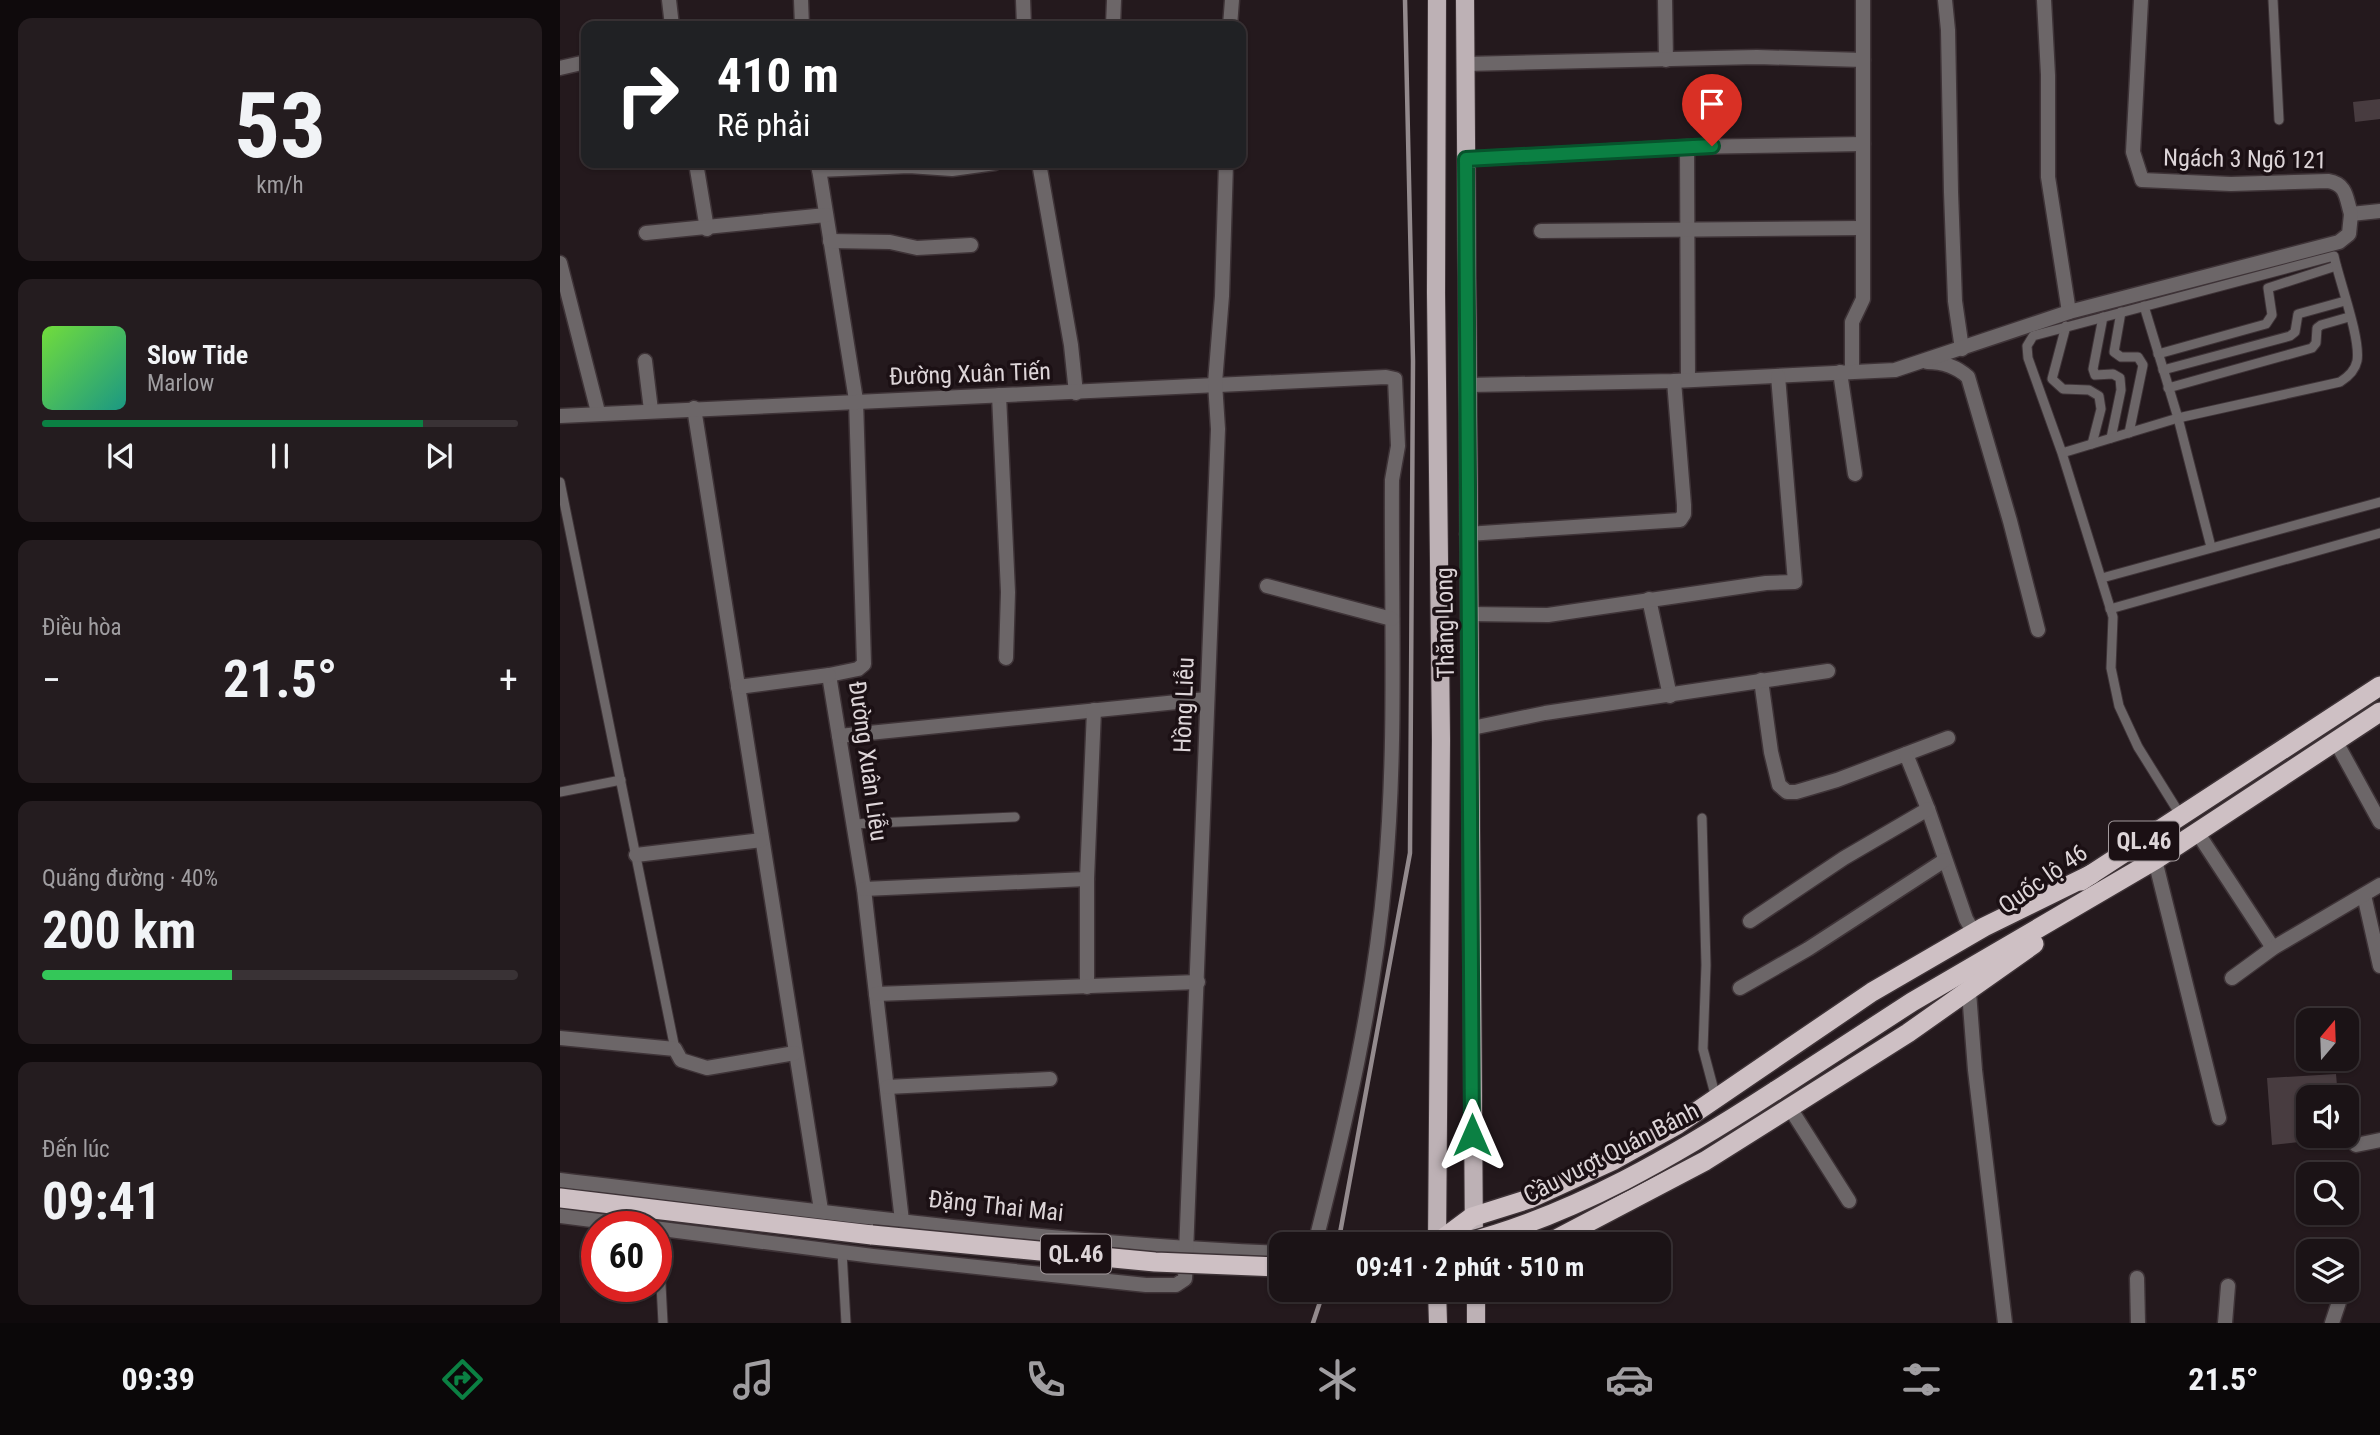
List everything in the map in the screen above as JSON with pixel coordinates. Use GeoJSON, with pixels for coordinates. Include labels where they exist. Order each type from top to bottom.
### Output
{"type":"FeatureCollection","features":[{"type":"Feature","properties":{"kind":"highway","name":"Quốc lộ 46"},"geometry":{"type":"LineString","coordinates":[[1775,1091],[1912,1002],[2092,874],[2380,686]]}},
{"type":"Feature","properties":{"kind":"highway","name":"Quốc lộ 46"},"geometry":{"type":"LineString","coordinates":[[1912,1002],[2155,860],[2380,712]]}},
{"type":"Feature","properties":{"kind":"highway"},"geometry":{"type":"LineString","coordinates":[[2182,817],[2197,832]]}},
{"type":"Feature","properties":{"kind":"highway"},"geometry":{"type":"LineString","coordinates":[[1453,1232],[1472,1217],[1529,1199],[1614,1160],[1677,1125],[1872,992],[1974,933],[2092,874]]}},
{"type":"Feature","properties":{"kind":"highway"},"geometry":{"type":"LineString","coordinates":[[1570,1232],[1705,1161],[1790,1108],[1969,992],[2090,899]]}},
{"type":"Feature","properties":{"kind":"highway","name":"Cầu vượt Quán Bánh"},"geometry":{"type":"LineString","coordinates":[[1498,1232],[1558,1212],[1690,1146],[1775,1091]]}},
{"type":"Feature","properties":{"kind":"highway","name":"QL.46"},"geometry":{"type":"LineString","coordinates":[[560,1198],[872,1235],[1155,1262],[1269,1267]]}},
{"type":"Feature","properties":{"kind":"main road","name":"Thăng Long"},"geometry":{"type":"LineString","coordinates":[[1437,0],[1441,765],[1437,1232]]}},
{"type":"Feature","properties":{"kind":"main road","name":"Thăng Long"},"geometry":{"type":"LineString","coordinates":[[1465,0],[1467,534],[1472,728],[1473,1232]]}},
{"type":"Feature","properties":{"kind":"main road"},"geometry":{"type":"LineString","coordinates":[[1438,535],[1467,534]]}},
{"type":"Feature","properties":{"kind":"main road"},"geometry":{"type":"LineString","coordinates":[[1437,1302],[1438,1323]]}},
{"type":"Feature","properties":{"kind":"main road"},"geometry":{"type":"LineString","coordinates":[[1476,1302],[1476,1323]]}},
{"type":"Feature","properties":{"kind":"street"},"geometry":{"type":"LineString","coordinates":[[669,0],[671,21]]}},
{"type":"Feature","properties":{"kind":"street"},"geometry":{"type":"LineString","coordinates":[[801,0],[802,21]]}},
{"type":"Feature","properties":{"kind":"street"},"geometry":{"type":"LineString","coordinates":[[1023,0],[1024,21]]}},
{"type":"Feature","properties":{"kind":"street"},"geometry":{"type":"LineString","coordinates":[[1113,21],[1114,0]]}},
{"type":"Feature","properties":{"kind":"street"},"geometry":{"type":"LineString","coordinates":[[1230,21],[1232,0]]}},
{"type":"Feature","properties":{"kind":"street"},"geometry":{"type":"LineString","coordinates":[[1665,0],[1666,60]]}},
{"type":"Feature","properties":{"kind":"street"},"geometry":{"type":"LineString","coordinates":[[1855,474],[1846,372],[1852,322],[1863,299],[1863,0]]}},
{"type":"Feature","properties":{"kind":"street"},"geometry":{"type":"LineString","coordinates":[[1945,0],[1955,287],[1962,349]]}},
{"type":"Feature","properties":{"kind":"street"},"geometry":{"type":"LineString","coordinates":[[2044,0],[2048,75],[2048,177],[2068,319]]}},
{"type":"Feature","properties":{"kind":"street","name":"Ngách 3 Ngõ 121"},"geometry":{"type":"LineString","coordinates":[[2141,0],[2133,152],[2143,180],[2231,184],[2335,182],[2344,189],[2351,214]]}},
{"type":"Feature","properties":{"kind":"street"},"geometry":{"type":"LineString","coordinates":[[1466,64],[1796,56],[1863,60]]}},
{"type":"Feature","properties":{"kind":"street"},"geometry":{"type":"LineString","coordinates":[[560,68],[581,63]]}},
{"type":"Feature","properties":{"kind":"street"},"geometry":{"type":"LineString","coordinates":[[1466,159],[1687,147],[1863,144]]}},
{"type":"Feature","properties":{"kind":"street"},"geometry":{"type":"LineString","coordinates":[[1467,534],[1680,520],[1684,514],[1681,380],[1688,229],[1687,147]]}},
{"type":"Feature","properties":{"kind":"street"},"geometry":{"type":"LineString","coordinates":[[697,168],[707,229]]}},
{"type":"Feature","properties":{"kind":"street","name":"Đường Xuân Liễu"},"geometry":{"type":"LineString","coordinates":[[818,168],[856,400],[865,661],[858,669],[829,675],[864,889],[902,1221]]}},
{"type":"Feature","properties":{"kind":"street"},"geometry":{"type":"LineString","coordinates":[[938,168],[959,168]]}},
{"type":"Feature","properties":{"kind":"street"},"geometry":{"type":"LineString","coordinates":[[1040,168],[1071,345],[1076,393]]}},
{"type":"Feature","properties":{"kind":"street","name":"Hồng Liễu"},"geometry":{"type":"LineString","coordinates":[[1188,1249],[1218,429],[1215,383],[1222,296],[1226,168]]}},
{"type":"Feature","properties":{"kind":"street"},"geometry":{"type":"LineString","coordinates":[[1468,385],[1681,380],[1895,370],[2339,242],[2349,234],[2351,214],[2380,211]]}},
{"type":"Feature","properties":{"kind":"street"},"geometry":{"type":"LineString","coordinates":[[646,233],[826,215]]}},
{"type":"Feature","properties":{"kind":"street"},"geometry":{"type":"LineString","coordinates":[[1541,231],[1861,228]]}},
{"type":"Feature","properties":{"kind":"street"},"geometry":{"type":"LineString","coordinates":[[830,241],[890,242],[917,248],[971,245]]}},
{"type":"Feature","properties":{"kind":"street"},"geometry":{"type":"LineString","coordinates":[[560,263],[598,412]]}},
{"type":"Feature","properties":{"kind":"street"},"geometry":{"type":"LineString","coordinates":[[645,361],[651,410]]}},
{"type":"Feature","properties":{"kind":"street"},"geometry":{"type":"LineString","coordinates":[[1919,362],[1941,362],[1960,369],[1968,377],[2038,630]]}},
{"type":"Feature","properties":{"kind":"street"},"geometry":{"type":"LineString","coordinates":[[1469,614],[1548,615],[1797,580],[1779,376]]}},
{"type":"Feature","properties":{"kind":"street","name":"Đường Xuân Tiến"},"geometry":{"type":"LineString","coordinates":[[560,416],[856,400],[1076,393],[1215,383],[1393,378],[1397,386],[1398,446],[1392,480],[1392,618]]}},
{"type":"Feature","properties":{"kind":"street"},"geometry":{"type":"LineString","coordinates":[[999,395],[1009,592],[1006,658]]}},
{"type":"Feature","properties":{"kind":"street"},"geometry":{"type":"LineString","coordinates":[[694,408],[821,1210]]}},
{"type":"Feature","properties":{"kind":"street"},"geometry":{"type":"LineString","coordinates":[[1267,586],[1392,618],[1390,815],[1378,942],[1352,1097],[1318,1232]]}},
{"type":"Feature","properties":{"kind":"street"},"geometry":{"type":"LineString","coordinates":[[1649,599],[1670,696]]}},
{"type":"Feature","properties":{"kind":"street"},"geometry":{"type":"LineString","coordinates":[[1472,728],[1545,713],[1828,671]]}},
{"type":"Feature","properties":{"kind":"street"},"geometry":{"type":"LineString","coordinates":[[738,687],[829,675]]}},
{"type":"Feature","properties":{"kind":"street"},"geometry":{"type":"LineString","coordinates":[[1761,680],[1779,785],[1787,792],[1796,792],[1837,780],[1948,738]]}},
{"type":"Feature","properties":{"kind":"street"},"geometry":{"type":"LineString","coordinates":[[839,736],[1207,699]]}},
{"type":"Feature","properties":{"kind":"street"},"geometry":{"type":"LineString","coordinates":[[1087,987],[1087,879],[1094,710]]}},
{"type":"Feature","properties":{"kind":"street"},"geometry":{"type":"LineString","coordinates":[[2336,740],[2380,822]]}},
{"type":"Feature","properties":{"kind":"street"},"geometry":{"type":"LineString","coordinates":[[1906,754],[1966,919],[1974,933]]}},
{"type":"Feature","properties":{"kind":"street"},"geometry":{"type":"LineString","coordinates":[[1750,921],[1844,858],[1928,809]]}},
{"type":"Feature","properties":{"kind":"street"},"geometry":{"type":"LineString","coordinates":[[2197,832],[2273,948]]}},
{"type":"Feature","properties":{"kind":"street"},"geometry":{"type":"LineString","coordinates":[[636,855],[762,840]]}},
{"type":"Feature","properties":{"kind":"street"},"geometry":{"type":"LineString","coordinates":[[1740,988],[1808,949],[1945,860]]}},
{"type":"Feature","properties":{"kind":"street"},"geometry":{"type":"LineString","coordinates":[[2155,860],[2219,1118]]}},
{"type":"Feature","properties":{"kind":"street"},"geometry":{"type":"LineString","coordinates":[[864,889],[1087,879]]}},
{"type":"Feature","properties":{"kind":"street"},"geometry":{"type":"LineString","coordinates":[[2232,978],[2273,948],[2380,885]]}},
{"type":"Feature","properties":{"kind":"street"},"geometry":{"type":"LineString","coordinates":[[2364,895],[2380,966]]}},
{"type":"Feature","properties":{"kind":"street"},"geometry":{"type":"LineString","coordinates":[[876,994],[1198,982]]}},
{"type":"Feature","properties":{"kind":"street"},"geometry":{"type":"LineString","coordinates":[[1969,992],[1975,1070],[2005,1323]]}},
{"type":"Feature","properties":{"kind":"street"},"geometry":{"type":"LineString","coordinates":[[560,1038],[675,1049],[681,1060],[707,1068],[795,1053]]}},
{"type":"Feature","properties":{"kind":"street"},"geometry":{"type":"LineString","coordinates":[[887,1087],[1050,1079]]}},
{"type":"Feature","properties":{"kind":"street"},"geometry":{"type":"LineString","coordinates":[[1790,1108],[1849,1201]]}},
{"type":"Feature","properties":{"kind":"street"},"geometry":{"type":"LineString","coordinates":[[2359,1144],[2380,1140]]}},
{"type":"Feature","properties":{"kind":"street","name":"Đặng Thai Mai"},"geometry":{"type":"LineString","coordinates":[[560,1180],[1079,1240],[1188,1249],[1269,1252]]}},
{"type":"Feature","properties":{"kind":"street"},"geometry":{"type":"LineString","coordinates":[[560,1216],[581,1218]]}},
{"type":"Feature","properties":{"kind":"street"},"geometry":{"type":"LineString","coordinates":[[672,1229],[842,1252],[1146,1284],[1182,1282],[1187,1274],[1188,1249]]}},
{"type":"Feature","properties":{"kind":"street"},"geometry":{"type":"LineString","coordinates":[[1075,1277],[1079,1240]]}},
{"type":"Feature","properties":{"kind":"street"},"geometry":{"type":"LineString","coordinates":[[2137,1278],[2138,1323]]}},
{"type":"Feature","properties":{"kind":"street"},"geometry":{"type":"LineString","coordinates":[[2225,1323],[2228,1286]]}},
{"type":"Feature","properties":{"kind":"street"},"geometry":{"type":"LineString","coordinates":[[2332,1323],[2339,1302]]}},
{"type":"Feature","properties":{"kind":"lane"},"geometry":{"type":"LineString","coordinates":[[2273,0],[2278,120]]}},
{"type":"Feature","properties":{"kind":"lane"},"geometry":{"type":"LineString","coordinates":[[2062,453],[2178,418],[2340,382],[2354,368],[2357,358],[2334,256],[2103,317],[2068,319],[2033,336],[2027,346],[2028,358],[2062,453],[2113,617],[2111,668],[2119,706],[2138,747],[2182,817]]}},
{"type":"Feature","properties":{"kind":"lane"},"geometry":{"type":"LineString","coordinates":[[2158,354],[2266,324],[2272,316],[2268,288],[2336,266]]}},
{"type":"Feature","properties":{"kind":"lane"},"geometry":{"type":"LineString","coordinates":[[2163,370],[2290,336],[2295,332],[2298,314],[2345,301]]}},
{"type":"Feature","properties":{"kind":"lane"},"geometry":{"type":"LineString","coordinates":[[2144,306],[2178,418],[2211,547]]}},
{"type":"Feature","properties":{"kind":"lane"},"geometry":{"type":"LineString","coordinates":[[2122,312],[2114,352],[2121,357],[2138,357],[2143,365],[2129,433]]}},
{"type":"Feature","properties":{"kind":"lane"},"geometry":{"type":"LineString","coordinates":[[2103,317],[2093,369],[2095,375],[2113,374],[2120,378],[2121,390],[2111,438]]}},
{"type":"Feature","properties":{"kind":"lane"},"geometry":{"type":"LineString","coordinates":[[2168,388],[2312,348],[2316,343],[2317,328],[2321,324],[2349,317]]}},
{"type":"Feature","properties":{"kind":"lane"},"geometry":{"type":"LineString","coordinates":[[2068,319],[2052,379],[2063,389],[2088,390],[2099,396],[2101,409],[2092,444]]}},
{"type":"Feature","properties":{"kind":"lane"},"geometry":{"type":"LineString","coordinates":[[560,482],[675,1049]]}},
{"type":"Feature","properties":{"kind":"lane"},"geometry":{"type":"LineString","coordinates":[[2102,578],[2380,502]]}},
{"type":"Feature","properties":{"kind":"lane"},"geometry":{"type":"LineString","coordinates":[[2110,609],[2380,533]]}},
{"type":"Feature","properties":{"kind":"lane"},"geometry":{"type":"LineString","coordinates":[[560,537],[571,535]]}},
{"type":"Feature","properties":{"kind":"lane"},"geometry":{"type":"LineString","coordinates":[[560,792],[621,780]]}},
{"type":"Feature","properties":{"kind":"lane"},"geometry":{"type":"LineString","coordinates":[[852,824],[1016,817]]}},
{"type":"Feature","properties":{"kind":"lane"},"geometry":{"type":"LineString","coordinates":[[1702,818],[1706,965],[1703,1049],[1716,1098]]}},
{"type":"Feature","properties":{"kind":"lane"},"geometry":{"type":"LineString","coordinates":[[842,1252],[846,1323]]}},
{"type":"Feature","properties":{"kind":"lane"},"geometry":{"type":"LineString","coordinates":[[662,1302],[663,1323]]}},
{"type":"Feature","properties":{"kind":"building"},"geometry":{"type":"Polygon","coordinates":[[[2380,99],[2380,119],[2355,122],[2353,102],[2380,99]]]}},
{"type":"Feature","properties":{"kind":"building"},"geometry":{"type":"Polygon","coordinates":[[[2336,1074],[2337,1085],[2296,1085],[2296,1142],[2272,1145],[2267,1078],[2336,1074]]]}},
{"type":"Feature","properties":{"kind":"railway"},"geometry":{"type":"LineString","coordinates":[[1340,1232],[1410,853],[1413,361],[1405,0]]}},
{"type":"Feature","properties":{"kind":"railway"},"geometry":{"type":"LineString","coordinates":[[1313,1323],[1320,1302]]}},
{"type":"Feature","properties":{"kind":"route"},"geometry":{"type":"LineString","coordinates":[[1472,1135],[1472,728],[1467,534],[1466,159],[1712,146]]}}]}
